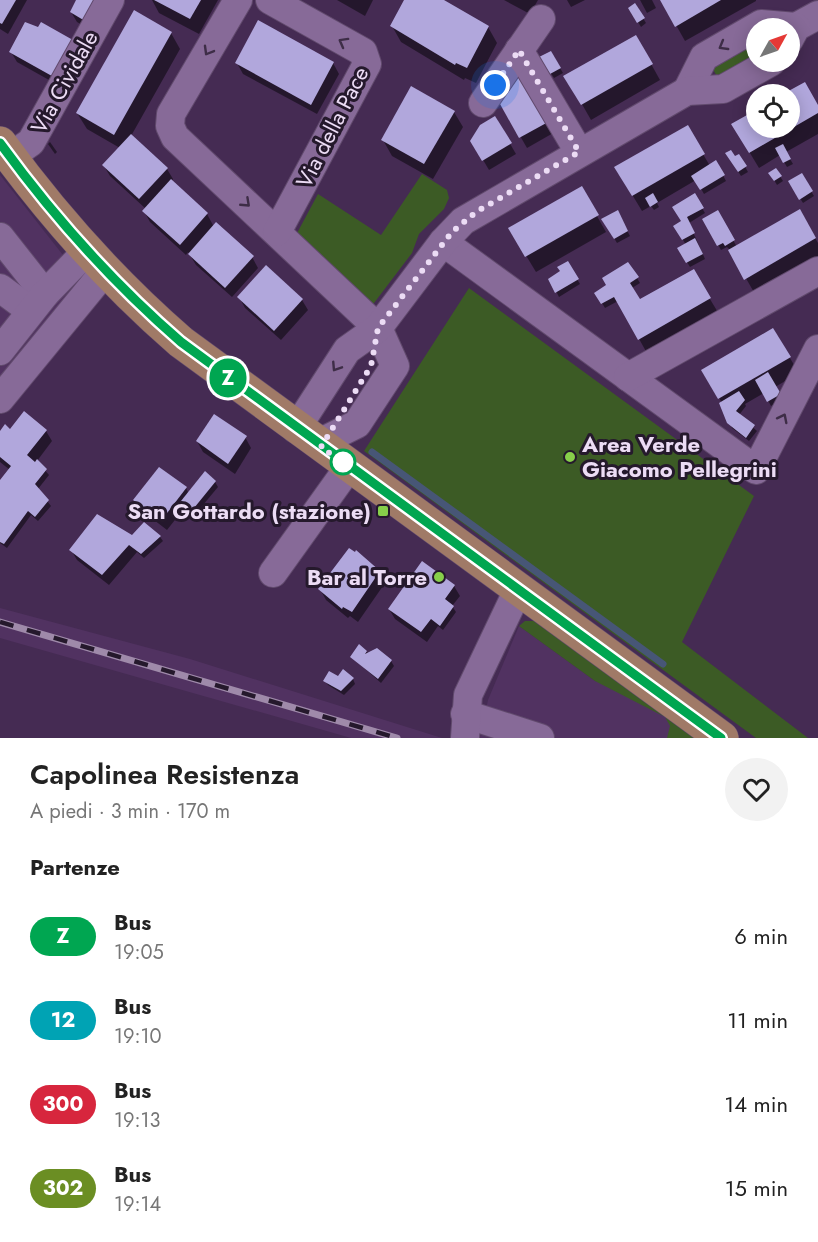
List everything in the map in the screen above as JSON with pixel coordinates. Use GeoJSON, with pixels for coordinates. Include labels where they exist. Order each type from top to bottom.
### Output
{"type":"FeatureCollection","features":[{"type":"Feature","properties":{"kind":"main road","name":"Via Cividale"},"geometry":{"type":"LineString","coordinates":[[5,150],[96,261],[181,342],[722,738]]}},
{"type":"Feature","properties":{"kind":"street","name":"Via Cividale"},"geometry":{"type":"LineString","coordinates":[[5,150],[31,142],[110,0]]}},
{"type":"Feature","properties":{"kind":"street"},"geometry":{"type":"LineString","coordinates":[[238,0],[171,114],[170,126],[175,137],[378,328],[395,366],[357,424],[315,438]]}},
{"type":"Feature","properties":{"kind":"street","name":"Via della Pace"},"geometry":{"type":"LineString","coordinates":[[270,0],[363,52],[367,64],[277,232]]}},
{"type":"Feature","properties":{"kind":"street"},"geometry":{"type":"LineString","coordinates":[[483,102],[541,19]]}},
{"type":"Feature","properties":{"kind":"street"},"geometry":{"type":"LineString","coordinates":[[687,91],[704,57],[761,24],[801,27]]}},
{"type":"Feature","properties":{"kind":"street"},"geometry":{"type":"LineString","coordinates":[[519,50],[579,152]]}},
{"type":"Feature","properties":{"kind":"street"},"geometry":{"type":"LineString","coordinates":[[315,438],[347,350],[378,328],[443,242],[476,212],[687,91],[723,89],[753,72]]}},
{"type":"Feature","properties":{"kind":"street"},"geometry":{"type":"LineString","coordinates":[[0,237],[38,302]]}},
{"type":"Feature","properties":{"kind":"street"},"geometry":{"type":"LineString","coordinates":[[443,242],[756,470],[818,349]]}},
{"type":"Feature","properties":{"kind":"street"},"geometry":{"type":"LineString","coordinates":[[0,351],[38,302],[96,261]]}},
{"type":"Feature","properties":{"kind":"street"},"geometry":{"type":"LineString","coordinates":[[0,399],[96,261]]}},
{"type":"Feature","properties":{"kind":"street"},"geometry":{"type":"LineString","coordinates":[[628,377],[818,272]]}},
{"type":"Feature","properties":{"kind":"street"},"geometry":{"type":"LineString","coordinates":[[0,288],[38,302]]}},
{"type":"Feature","properties":{"kind":"street"},"geometry":{"type":"LineString","coordinates":[[273,573],[349,467]]}},
{"type":"Feature","properties":{"kind":"street"},"geometry":{"type":"LineString","coordinates":[[518,590],[471,689],[465,726],[540,738]]}},
{"type":"Feature","properties":{"kind":"shaded area"},"geometry":{"type":"Polygon","coordinates":[[[0,175],[81,278],[0,380],[0,175]]]}},
{"type":"Feature","properties":{"kind":"shaded area"},"geometry":{"type":"Polygon","coordinates":[[[0,608],[190,659],[442,738],[351,738],[0,638],[0,608]]]}},
{"type":"Feature","properties":{"kind":"shaded area"},"geometry":{"type":"Polygon","coordinates":[[[519,626],[595,681],[648,699],[701,738],[480,738],[488,700],[519,626]]]}},
{"type":"Feature","properties":{"kind":"green space"},"geometry":{"type":"Polygon","coordinates":[[[746,42],[746,68],[720,82],[709,62],[746,42]]]}},
{"type":"Feature","properties":{"kind":"green space"},"geometry":{"type":"Polygon","coordinates":[[[422,174],[447,190],[449,198],[444,209],[419,234],[412,253],[371,307],[296,235],[318,194],[381,235],[422,174]]]}},
{"type":"Feature","properties":{"kind":"green space","name":"Area Verde Giacomo Pellegrini"},"geometry":{"type":"Polygon","coordinates":[[[469,288],[754,496],[682,642],[808,738],[756,738],[364,451],[469,288]]]}},
{"type":"Feature","properties":{"kind":"green space"},"geometry":{"type":"Polygon","coordinates":[[[525,621],[534,621],[701,738],[667,738],[670,726],[665,717],[595,681],[519,626],[525,621]]]}},
{"type":"Feature","properties":{"kind":"building"},"geometry":{"type":"Polygon","coordinates":[[[0,0],[16,0],[2,24],[0,23],[0,0]]]}},
{"type":"Feature","properties":{"kind":"building"},"geometry":{"type":"Polygon","coordinates":[[[76,0],[100,0],[90,24],[70,12],[76,0]]]}},
{"type":"Feature","properties":{"kind":"building"},"geometry":{"type":"Polygon","coordinates":[[[154,0],[201,0],[190,19],[154,0]]]}},
{"type":"Feature","properties":{"kind":"building"},"geometry":{"type":"Polygon","coordinates":[[[404,0],[444,0],[489,26],[467,68],[456,63],[455,65],[390,26],[404,0]]]}},
{"type":"Feature","properties":{"kind":"building"},"geometry":{"type":"Polygon","coordinates":[[[660,0],[721,0],[675,27],[660,0]]]}},
{"type":"Feature","properties":{"kind":"building"},"geometry":{"type":"Polygon","coordinates":[[[635,3],[645,18],[637,23],[628,8],[635,3]]]}},
{"type":"Feature","properties":{"kind":"building"},"geometry":{"type":"Polygon","coordinates":[[[134,10],[172,32],[114,135],[76,113],[134,10]]]}},
{"type":"Feature","properties":{"kind":"building"},"geometry":{"type":"Polygon","coordinates":[[[258,20],[334,62],[311,105],[235,63],[258,20]]]}},
{"type":"Feature","properties":{"kind":"building"},"geometry":{"type":"Polygon","coordinates":[[[25,22],[38,27],[41,22],[80,44],[59,80],[9,52],[25,22]]]}},
{"type":"Feature","properties":{"kind":"building"},"geometry":{"type":"Polygon","coordinates":[[[636,35],[653,64],[581,105],[563,76],[636,35]]]}},
{"type":"Feature","properties":{"kind":"building"},"geometry":{"type":"Polygon","coordinates":[[[551,51],[561,68],[550,74],[539,57],[551,51]]]}},
{"type":"Feature","properties":{"kind":"building"},"geometry":{"type":"Polygon","coordinates":[[[524,74],[550,121],[519,138],[495,95],[499,88],[524,74]]]}},
{"type":"Feature","properties":{"kind":"building"},"geometry":{"type":"Polygon","coordinates":[[[805,82],[818,105],[818,113],[800,123],[800,85],[805,82]]]}},
{"type":"Feature","properties":{"kind":"building"},"geometry":{"type":"Polygon","coordinates":[[[411,86],[455,111],[424,164],[381,140],[411,86]]]}},
{"type":"Feature","properties":{"kind":"building"},"geometry":{"type":"Polygon","coordinates":[[[495,116],[512,143],[482,161],[470,141],[480,125],[495,116]]]}},
{"type":"Feature","properties":{"kind":"building"},"geometry":{"type":"Polygon","coordinates":[[[746,116],[746,138],[775,138],[749,153],[731,124],[746,116]]]}},
{"type":"Feature","properties":{"kind":"building"},"geometry":{"type":"Polygon","coordinates":[[[688,125],[705,154],[632,196],[614,167],[688,125]]]}},
{"type":"Feature","properties":{"kind":"building"},"geometry":{"type":"Polygon","coordinates":[[[131,134],[168,168],[139,199],[102,165],[131,134]]]}},
{"type":"Feature","properties":{"kind":"building"},"geometry":{"type":"Polygon","coordinates":[[[783,144],[791,159],[783,163],[775,148],[783,144]]]}},
{"type":"Feature","properties":{"kind":"building"},"geometry":{"type":"Polygon","coordinates":[[[731,150],[735,156],[739,154],[747,166],[738,172],[725,153],[731,150]]]}},
{"type":"Feature","properties":{"kind":"building"},"geometry":{"type":"Polygon","coordinates":[[[716,160],[725,175],[700,190],[691,176],[716,160]]]}},
{"type":"Feature","properties":{"kind":"building"},"geometry":{"type":"Polygon","coordinates":[[[776,168],[782,176],[774,181],[768,173],[776,168]]]}},
{"type":"Feature","properties":{"kind":"building"},"geometry":{"type":"Polygon","coordinates":[[[802,173],[813,191],[799,200],[788,181],[802,173]]]}},
{"type":"Feature","properties":{"kind":"building"},"geometry":{"type":"Polygon","coordinates":[[[171,179],[208,213],[180,245],[142,211],[171,179]]]}},
{"type":"Feature","properties":{"kind":"building"},"geometry":{"type":"Polygon","coordinates":[[[582,186],[599,215],[525,257],[508,228],[582,186]]]}},
{"type":"Feature","properties":{"kind":"building"},"geometry":{"type":"Polygon","coordinates":[[[653,193],[658,202],[650,207],[645,198],[653,193]]]}},
{"type":"Feature","properties":{"kind":"building"},"geometry":{"type":"Polygon","coordinates":[[[695,193],[704,208],[687,217],[695,233],[682,240],[673,226],[681,221],[672,207],[695,193]]]}},
{"type":"Feature","properties":{"kind":"building"},"geometry":{"type":"Polygon","coordinates":[[[800,209],[816,238],[744,280],[728,250],[800,209]]]}},
{"type":"Feature","properties":{"kind":"building"},"geometry":{"type":"Polygon","coordinates":[[[618,210],[628,231],[614,239],[601,219],[618,210]]]}},
{"type":"Feature","properties":{"kind":"building"},"geometry":{"type":"Polygon","coordinates":[[[718,210],[735,240],[725,246],[723,243],[717,246],[702,219],[718,210]]]}},
{"type":"Feature","properties":{"kind":"building"},"geometry":{"type":"Polygon","coordinates":[[[216,222],[254,256],[225,288],[188,254],[216,222]]]}},
{"type":"Feature","properties":{"kind":"building"},"geometry":{"type":"Polygon","coordinates":[[[695,238],[703,254],[686,263],[677,248],[695,238]]]}},
{"type":"Feature","properties":{"kind":"building"},"geometry":{"type":"Polygon","coordinates":[[[568,261],[579,279],[555,293],[548,279],[560,271],[557,267],[568,261]]]}},
{"type":"Feature","properties":{"kind":"building"},"geometry":{"type":"Polygon","coordinates":[[[628,262],[639,277],[630,283],[640,299],[694,269],[711,298],[638,340],[614,297],[601,304],[594,293],[606,285],[602,278],[628,262]]]}},
{"type":"Feature","properties":{"kind":"building"},"geometry":{"type":"Polygon","coordinates":[[[266,265],[303,299],[274,331],[237,297],[266,265]]]}},
{"type":"Feature","properties":{"kind":"building"},"geometry":{"type":"Polygon","coordinates":[[[773,328],[791,357],[718,399],[701,370],[773,328]]]}},
{"type":"Feature","properties":{"kind":"building"},"geometry":{"type":"Polygon","coordinates":[[[768,372],[781,394],[767,402],[755,380],[768,372]]]}},
{"type":"Feature","properties":{"kind":"building"},"geometry":{"type":"Polygon","coordinates":[[[739,391],[745,400],[736,411],[755,425],[746,438],[727,423],[719,403],[739,391]]]}},
{"type":"Feature","properties":{"kind":"building"},"geometry":{"type":"Polygon","coordinates":[[[24,411],[47,430],[27,455],[35,462],[37,459],[47,469],[35,484],[49,500],[35,517],[28,511],[4,544],[0,542],[0,480],[11,466],[0,457],[0,431],[5,424],[10,429],[24,411]]]}},
{"type":"Feature","properties":{"kind":"building"},"geometry":{"type":"Polygon","coordinates":[[[214,414],[247,436],[228,464],[196,441],[214,414]]]}},
{"type":"Feature","properties":{"kind":"building"},"geometry":{"type":"Polygon","coordinates":[[[159,467],[187,487],[161,521],[133,500],[159,467]]]}},
{"type":"Feature","properties":{"kind":"building"},"geometry":{"type":"Polygon","coordinates":[[[205,471],[216,481],[190,513],[177,506],[205,471]]]}},
{"type":"Feature","properties":{"kind":"building"},"geometry":{"type":"Polygon","coordinates":[[[97,514],[132,535],[144,522],[161,536],[141,554],[129,545],[102,575],[69,550],[97,514]]]}},
{"type":"Feature","properties":{"kind":"building"},"geometry":{"type":"Polygon","coordinates":[[[349,548],[355,552],[356,550],[380,571],[352,612],[343,607],[342,609],[318,589],[349,548]]]}},
{"type":"Feature","properties":{"kind":"building"},"geometry":{"type":"Polygon","coordinates":[[[422,561],[455,585],[445,599],[454,606],[440,626],[431,619],[421,632],[388,609],[422,561]]]}},
{"type":"Feature","properties":{"kind":"building"},"geometry":{"type":"Polygon","coordinates":[[[359,644],[367,651],[365,654],[377,648],[392,660],[378,679],[350,657],[359,644]]]}},
{"type":"Feature","properties":{"kind":"building"},"geometry":{"type":"Polygon","coordinates":[[[343,669],[354,678],[341,691],[323,681],[329,671],[338,676],[343,669]]]}},
{"type":"Feature","properties":{"kind":"waterway"},"geometry":{"type":"LineString","coordinates":[[372,452],[663,664]]}},
{"type":"Feature","properties":{"kind":"railway"},"geometry":{"type":"LineString","coordinates":[[0,622],[397,738]]}},
{"type":"Feature","properties":{"kind":"bus line","name":"Z"},"geometry":{"type":"LineString","coordinates":[[0,143],[54,213],[87,251],[146,312],[181,342],[296,429],[721,738]]}},
{"type":"Feature","properties":{"kind":"place","name":"Area Verde Giacomo Pellegrini"},"geometry":{"type":"Point","coordinates":[570,457]}},
{"type":"Feature","properties":{"kind":"place","name":"San Gottardo (stazione)"},"geometry":{"type":"Point","coordinates":[383,511]}},
{"type":"Feature","properties":{"kind":"place","name":"Bar al Torre"},"geometry":{"type":"Point","coordinates":[439,577]}},
{"type":"Feature","properties":{"kind":"route"},"geometry":{"type":"LineString","coordinates":[[343,462],[349,467],[321,447],[371,366],[378,328],[443,242],[463,220],[579,152],[519,50],[495,85]]}}]}
